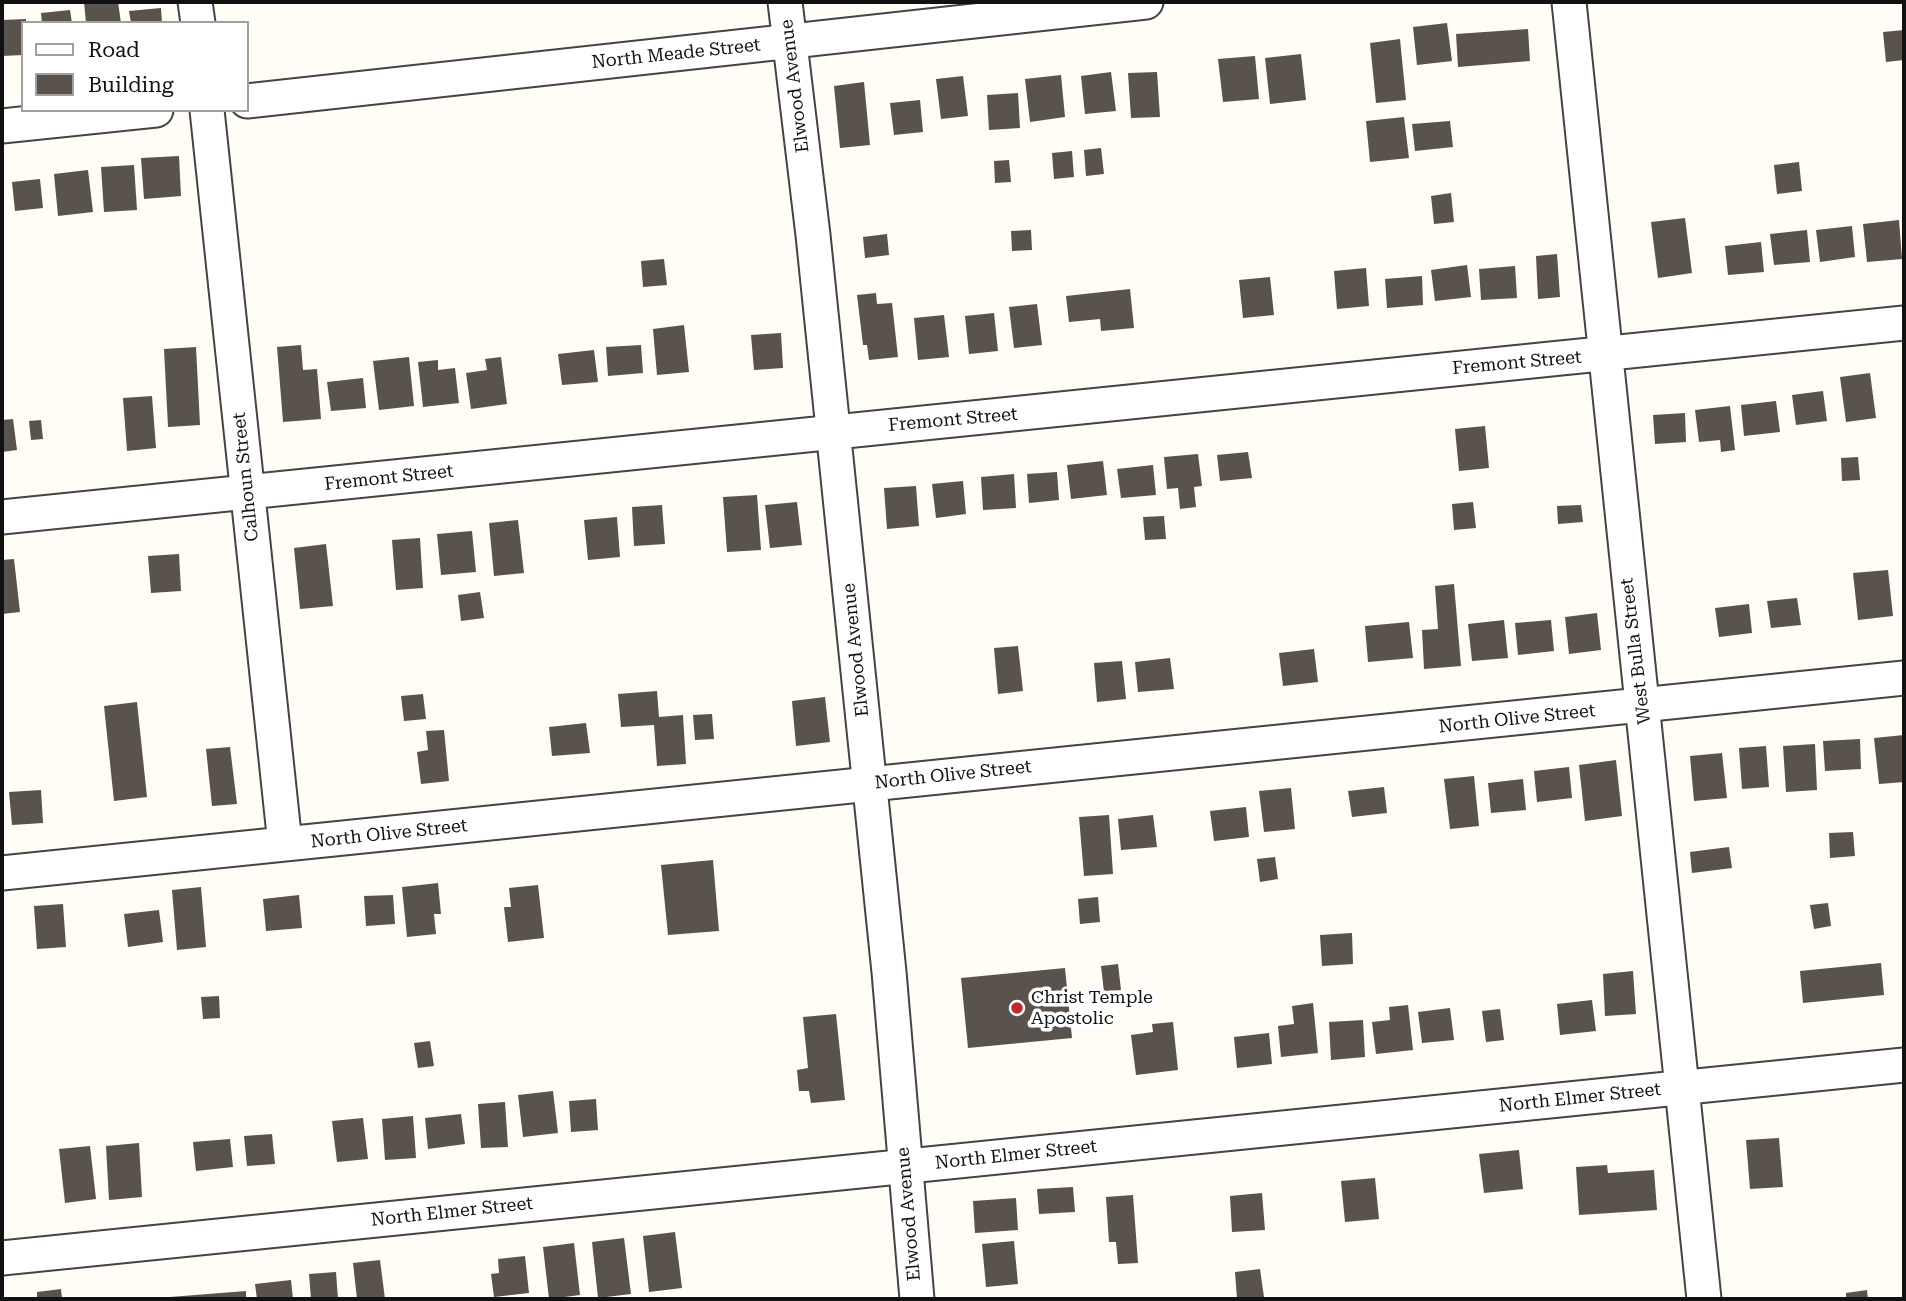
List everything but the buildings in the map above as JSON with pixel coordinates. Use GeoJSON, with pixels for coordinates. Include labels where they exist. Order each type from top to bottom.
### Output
{"type":"FeatureCollection","features":[{"type":"Feature","properties":{"kind":"street"},"geometry":{"type":"LineString","coordinates":[[195,2],[198,21]]}},
{"type":"Feature","properties":{"kind":"street","name":"Elwood Avenue"},"geometry":{"type":"LineString","coordinates":[[785,2],[813,235],[831,432],[870,784],[917,1299]]}},
{"type":"Feature","properties":{"kind":"street","name":"North Meade Street"},"geometry":{"type":"LineString","coordinates":[[248,101],[1146,2]]}},
{"type":"Feature","properties":{"kind":"street","name":"West Bulla Street"},"geometry":{"type":"LineString","coordinates":[[1569,2],[1704,1299]]}},
{"type":"Feature","properties":{"kind":"street"},"geometry":{"type":"LineString","coordinates":[[2,126],[137,112]]}},
{"type":"Feature","properties":{"kind":"street","name":"Calhoun Street"},"geometry":{"type":"LineString","coordinates":[[207,112],[285,844]]}},
{"type":"Feature","properties":{"kind":"street","name":"Fremont Street"},"geometry":{"type":"LineString","coordinates":[[2,517],[1462,368],[1605,356],[1904,323]]}},
{"type":"Feature","properties":{"kind":"street","name":"North Olive Street"},"geometry":{"type":"LineString","coordinates":[[2,873],[1904,678]]}},
{"type":"Feature","properties":{"kind":"street","name":"North Elmer Street"},"geometry":{"type":"LineString","coordinates":[[2,1258],[1904,1065]]}},
{"type":"Feature","properties":{"kind":"place","name":"Christ Temple Apostolic"},"geometry":{"type":"Point","coordinates":[1017,1008]}}]}
